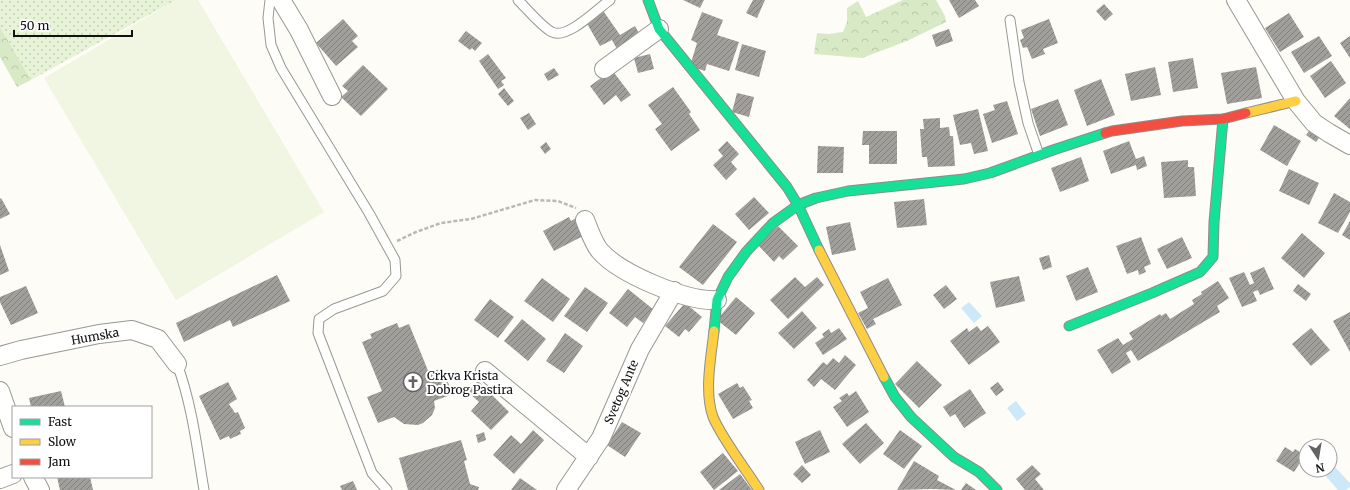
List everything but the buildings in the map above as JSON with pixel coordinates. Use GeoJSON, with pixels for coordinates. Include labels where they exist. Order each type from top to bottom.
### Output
{"type":"FeatureCollection","features":[{"type":"Feature","properties":{"kind":"street"},"geometry":{"type":"LineString","coordinates":[[281,0],[299,30],[332,96]]}},
{"type":"Feature","properties":{"kind":"street"},"geometry":{"type":"LineString","coordinates":[[648,0],[659,29],[787,187],[798,204],[831,275],[894,397],[911,417],[954,457],[978,472],[997,490]]}},
{"type":"Feature","properties":{"kind":"street"},"geometry":{"type":"LineString","coordinates":[[1236,0],[1296,101],[1314,123],[1350,145]]}},
{"type":"Feature","properties":{"kind":"street"},"geometry":{"type":"LineString","coordinates":[[604,69],[659,29]]}},
{"type":"Feature","properties":{"kind":"street"},"geometry":{"type":"LineString","coordinates":[[759,490],[721,432],[713,416],[710,402],[709,380],[718,300],[728,277],[746,252],[774,223],[798,204],[816,198],[848,191],[964,179],[990,173],[1112,131],[1182,121],[1223,119],[1296,101]]}},
{"type":"Feature","properties":{"kind":"street"},"geometry":{"type":"LineString","coordinates":[[1069,326],[1200,272],[1213,256],[1214,222],[1223,119]]}},
{"type":"Feature","properties":{"kind":"street"},"geometry":{"type":"LineString","coordinates":[[585,220],[599,250],[612,261],[632,274],[656,286],[706,301],[718,300]]}},
{"type":"Feature","properties":{"kind":"street","name":"Svetog Ante"},"geometry":{"type":"LineString","coordinates":[[566,490],[601,438],[610,421],[640,349],[674,291]]}},
{"type":"Feature","properties":{"kind":"street","name":"Humska"},"geometry":{"type":"LineString","coordinates":[[0,356],[21,350],[99,334],[132,330],[158,339],[177,364]]}},
{"type":"Feature","properties":{"kind":"street"},"geometry":{"type":"LineString","coordinates":[[485,371],[589,457]]}},
{"type":"Feature","properties":{"kind":"street"},"geometry":{"type":"LineString","coordinates":[[0,391],[12,425]]}},
{"type":"Feature","properties":{"kind":"street"},"geometry":{"type":"LineString","coordinates":[[0,479],[12,474]]}},
{"type":"Feature","properties":{"kind":"street"},"geometry":{"type":"LineString","coordinates":[[34,478],[40,490]]}},
{"type":"Feature","properties":{"kind":"lane"},"geometry":{"type":"LineString","coordinates":[[270,0],[268,18],[271,45],[281,68],[369,213],[395,260],[396,276],[382,291],[334,309],[319,319],[318,333],[372,473],[387,490]]}},
{"type":"Feature","properties":{"kind":"lane"},"geometry":{"type":"LineString","coordinates":[[518,0],[552,33],[562,34],[570,31],[610,0]]}},
{"type":"Feature","properties":{"kind":"lane"},"geometry":{"type":"LineString","coordinates":[[1010,20],[1019,82],[1028,123],[1039,155]]}},
{"type":"Feature","properties":{"kind":"lane"},"geometry":{"type":"LineString","coordinates":[[177,364],[182,377],[194,426],[204,490]]}},
{"type":"Feature","properties":{"kind":"path"},"geometry":{"type":"LineString","coordinates":[[387,246],[416,232],[441,223],[471,219],[535,200],[558,201],[573,206],[579,210],[585,220]]}},
{"type":"Feature","properties":{"kind":"green space"},"geometry":{"type":"Polygon","coordinates":[[[0,0],[176,0],[31,80],[0,27],[0,0]]]}},
{"type":"Feature","properties":{"kind":"green space"},"geometry":{"type":"Polygon","coordinates":[[[176,0],[198,0],[324,212],[176,300],[44,78],[176,0]]]}},
{"type":"Feature","properties":{"kind":"green space"},"geometry":{"type":"Polygon","coordinates":[[[903,0],[936,0],[945,16],[946,22],[907,41],[862,58],[814,54],[817,33],[829,34],[843,32],[847,22],[847,8],[858,1],[866,17],[903,0]]]}},
{"type":"Feature","properties":{"kind":"green space"},"geometry":{"type":"Polygon","coordinates":[[[0,27],[31,80],[17,87],[0,57],[0,27]]]}},
{"type":"Feature","properties":{"kind":"water"},"geometry":{"type":"Polygon","coordinates":[[[969,302],[982,316],[974,323],[961,308],[969,302]]]}},
{"type":"Feature","properties":{"kind":"water"},"geometry":{"type":"Polygon","coordinates":[[[1016,401],[1026,414],[1017,421],[1007,408],[1016,401]]]}},
{"type":"Feature","properties":{"kind":"water"},"geometry":{"type":"Polygon","coordinates":[[[1338,470],[1350,483],[1350,487],[1346,490],[1338,490],[1328,478],[1338,478],[1338,470]]]}},
{"type":"Feature","properties":{"kind":"traffic: fast"},"geometry":{"type":"LineString","coordinates":[[648,0],[659,29],[787,187],[798,205],[819,250]]}},
{"type":"Feature","properties":{"kind":"traffic: fast"},"geometry":{"type":"LineString","coordinates":[[1069,326],[1200,272],[1213,257],[1214,222],[1223,119]]}},
{"type":"Feature","properties":{"kind":"traffic: fast"},"geometry":{"type":"LineString","coordinates":[[714,331],[717,300],[728,277],[746,252],[773,223],[798,205],[816,198],[848,191],[964,179],[990,173],[1105,133]]}},
{"type":"Feature","properties":{"kind":"traffic: fast"},"geometry":{"type":"LineString","coordinates":[[884,377],[895,397],[911,417],[954,457],[979,472],[997,490]]}},
{"type":"Feature","properties":{"kind":"traffic: slow"},"geometry":{"type":"LineString","coordinates":[[1246,113],[1296,101]]}},
{"type":"Feature","properties":{"kind":"traffic: slow"},"geometry":{"type":"LineString","coordinates":[[819,250],[884,377]]}},
{"type":"Feature","properties":{"kind":"traffic: slow"},"geometry":{"type":"LineString","coordinates":[[714,331],[710,363],[710,407],[717,426],[759,490]]}},
{"type":"Feature","properties":{"kind":"traffic: jam"},"geometry":{"type":"LineString","coordinates":[[1105,133],[1182,121],[1223,119],[1246,113]]}},
{"type":"Feature","properties":{"kind":"place","name":"Crkva Krista Dobrog Pastira"},"geometry":{"type":"Point","coordinates":[413,382]}}]}
